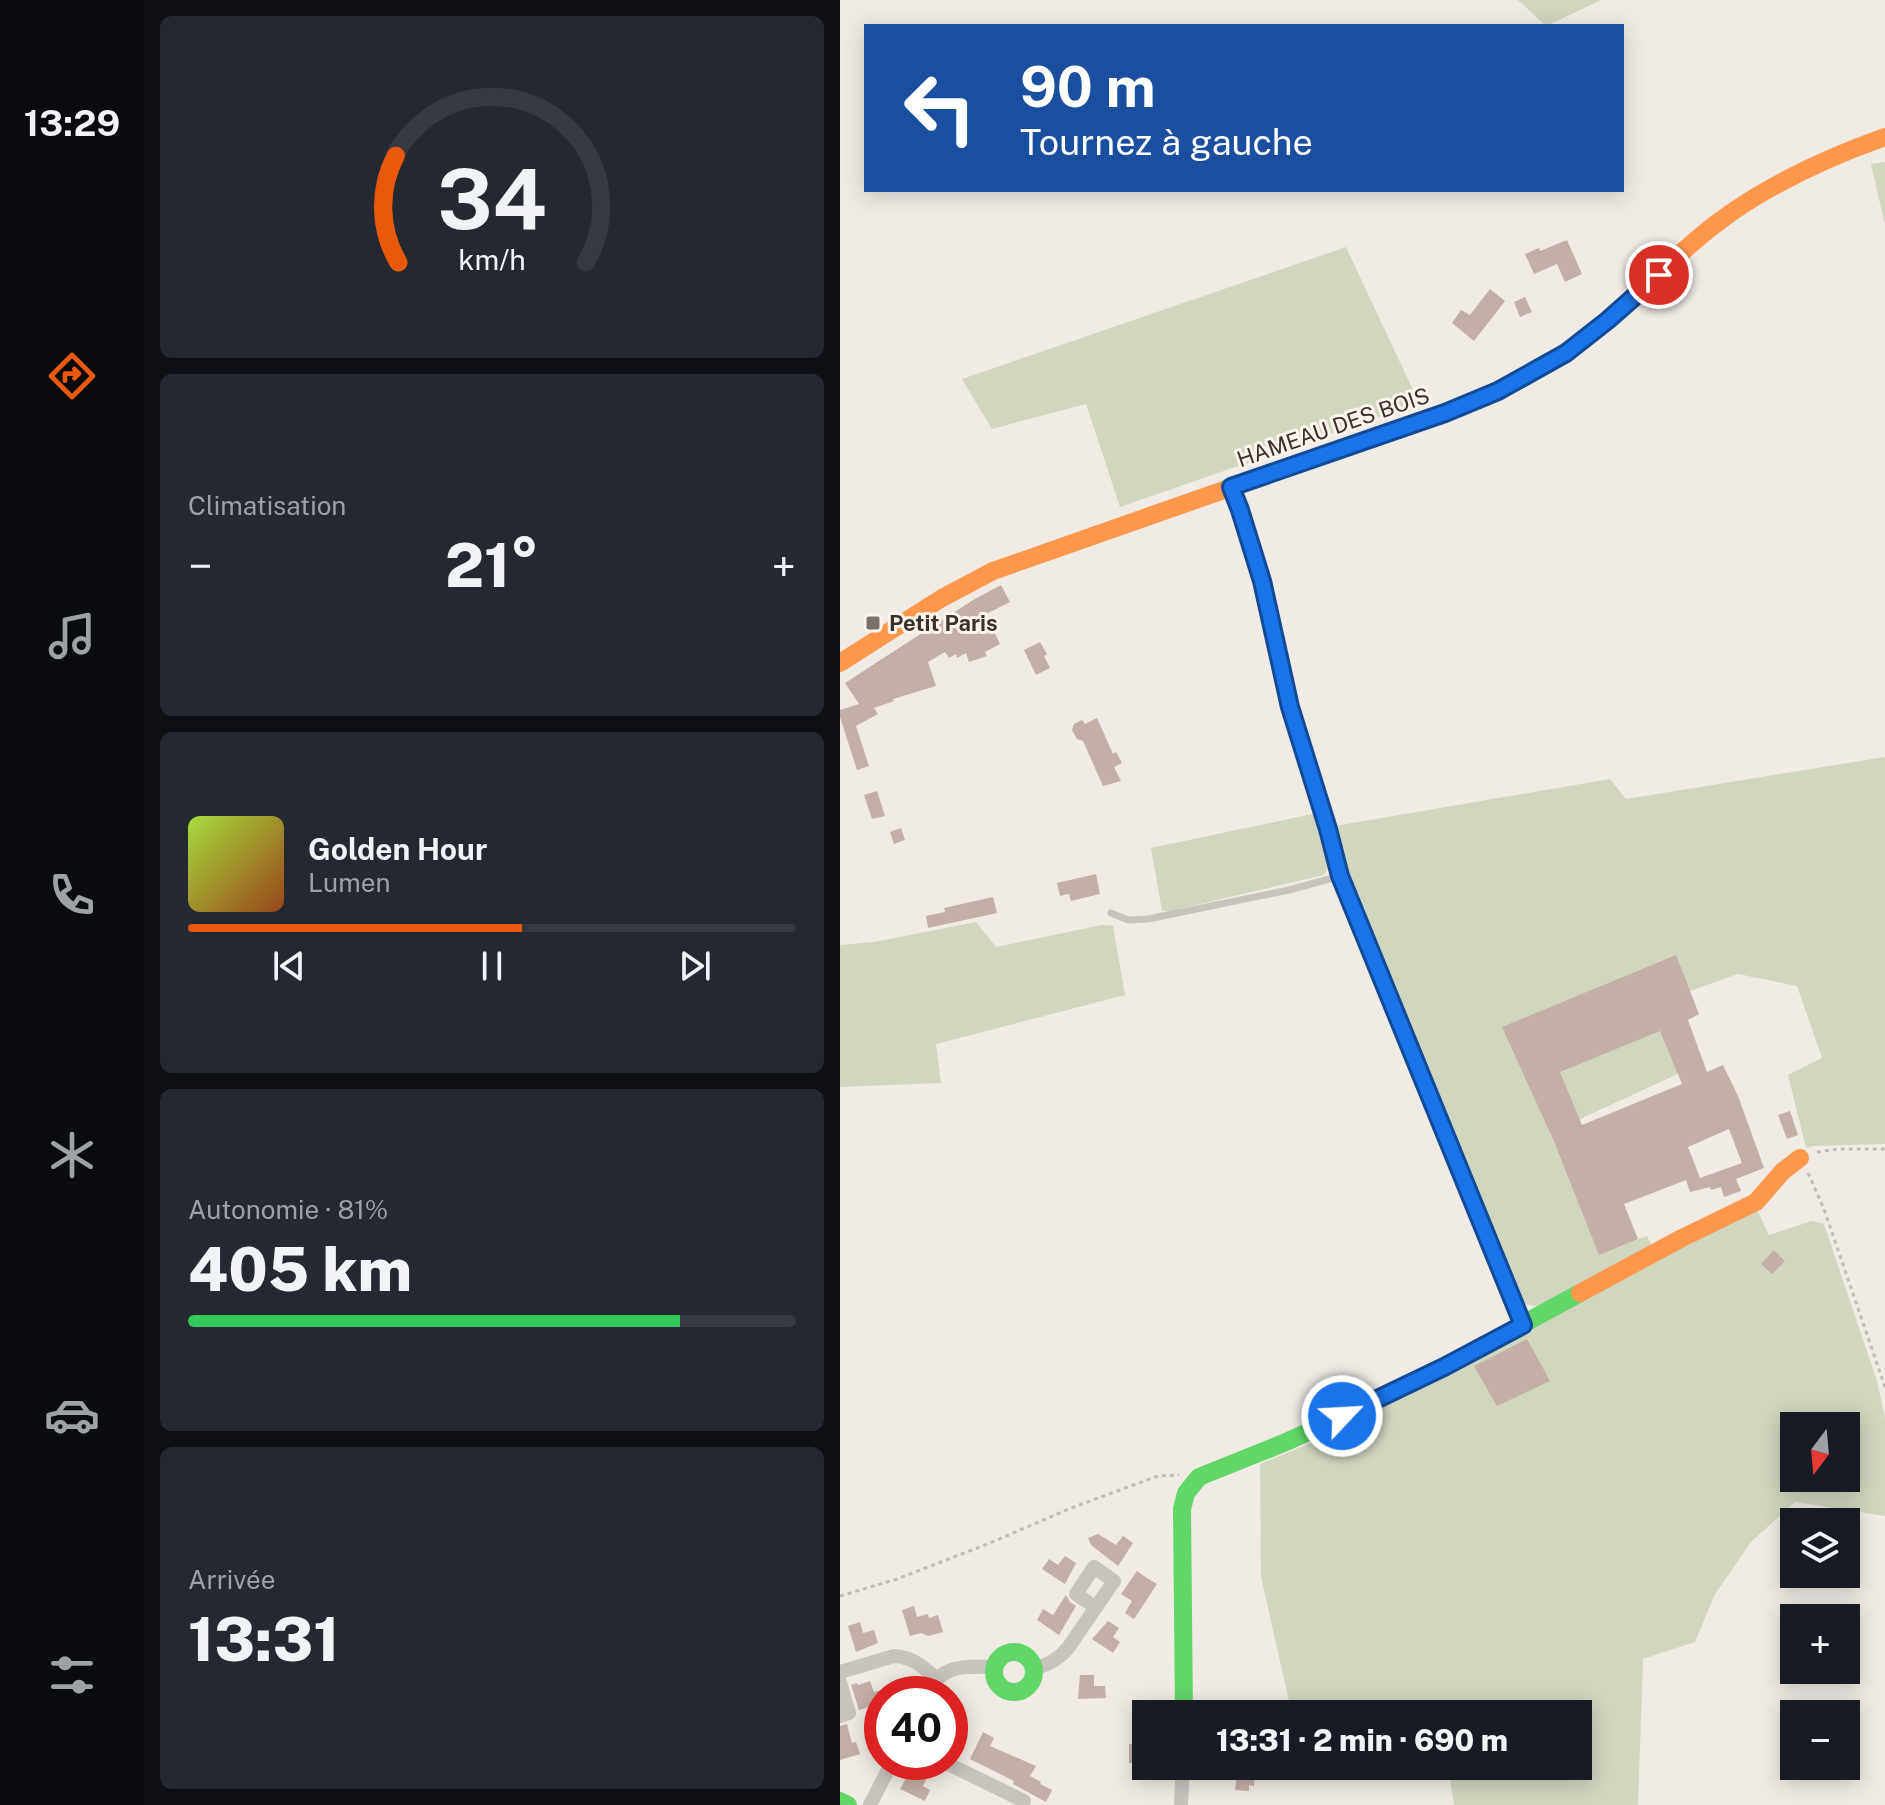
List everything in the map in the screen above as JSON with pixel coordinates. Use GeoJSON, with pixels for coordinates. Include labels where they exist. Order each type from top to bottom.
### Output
{"type":"FeatureCollection","features":[{"type":"Feature","properties":{"kind":"street","name":"HAMEAU DES BOIS"},"geometry":{"type":"LineString","coordinates":[[840,663],[942,598],[993,571],[1445,413],[1523,378],[1590,335],[1716,224],[1805,171],[1885,137]]}},
{"type":"Feature","properties":{"kind":"street","name":"HAMEAU DES BOIS"},"geometry":{"type":"LineString","coordinates":[[1805,171],[1885,149]]}},
{"type":"Feature","properties":{"kind":"street"},"geometry":{"type":"LineString","coordinates":[[1184,1700],[1182,1509],[1186,1493],[1199,1477],[1370,1404],[1682,1238],[1756,1202],[1783,1171],[1800,1158]]}},
{"type":"Feature","properties":{"kind":"street"},"geometry":{"type":"LineString","coordinates":[[1034,1669],[1063,1655],[1095,1607]]}},
{"type":"Feature","properties":{"kind":"street"},"geometry":{"type":"LineString","coordinates":[[1010,1653],[1025,1656],[1034,1669],[1029,1686],[1021,1691],[1012,1692],[999,1685],[995,1677],[995,1667],[1001,1658],[1010,1653]]}},
{"type":"Feature","properties":{"kind":"street"},"geometry":{"type":"LineString","coordinates":[[840,1672],[900,1656],[913,1660],[933,1676]]}},
{"type":"Feature","properties":{"kind":"street"},"geometry":{"type":"LineString","coordinates":[[941,1676],[963,1667],[995,1667]]}},
{"type":"Feature","properties":{"kind":"street"},"geometry":{"type":"LineString","coordinates":[[840,1682],[849,1713],[840,1716]]}},
{"type":"Feature","properties":{"kind":"street"},"geometry":{"type":"LineString","coordinates":[[968,1774],[1024,1801]]}},
{"type":"Feature","properties":{"kind":"street"},"geometry":{"type":"LineString","coordinates":[[870,1805],[883,1780]]}},
{"type":"Feature","properties":{"kind":"street"},"geometry":{"type":"LineString","coordinates":[[1181,1805],[1182,1780]]}},
{"type":"Feature","properties":{"kind":"street"},"geometry":{"type":"LineString","coordinates":[[840,1801],[848,1805]]}},
{"type":"Feature","properties":{"kind":"lane"},"geometry":{"type":"LineString","coordinates":[[1231,487],[1261,574],[1290,707],[1340,876],[1523,1325]]}},
{"type":"Feature","properties":{"kind":"lane"},"geometry":{"type":"LineString","coordinates":[[1111,913],[1128,920],[1148,919],[1289,890],[1340,876]]}},
{"type":"Feature","properties":{"kind":"path"},"geometry":{"type":"LineString","coordinates":[[1885,1149],[1827,1150],[1800,1158],[1824,1209],[1885,1387]]}},
{"type":"Feature","properties":{"kind":"path"},"geometry":{"type":"LineString","coordinates":[[840,1596],[964,1554],[1071,1508],[1158,1476],[1179,1474],[1192,1484]]}},
{"type":"Feature","properties":{"kind":"green space"},"geometry":{"type":"Polygon","coordinates":[[[1518,0],[1601,0],[1550,24],[1544,24],[1518,0]]]}},
{"type":"Feature","properties":{"kind":"green space"},"geometry":{"type":"Polygon","coordinates":[[[1885,162],[1885,225],[1871,164],[1885,162]]]}},
{"type":"Feature","properties":{"kind":"green space"},"geometry":{"type":"Polygon","coordinates":[[[1346,247],[1419,403],[1120,507],[1086,404],[992,429],[962,379],[1346,247]]]}},
{"type":"Feature","properties":{"kind":"green space"},"geometry":{"type":"Polygon","coordinates":[[[1885,757],[1885,1144],[1806,1148],[1788,1075],[1822,1058],[1797,986],[1738,974],[1676,996],[1697,1065],[1550,1133],[1599,1254],[1647,1236],[1653,1248],[1543,1307],[1520,1303],[1354,899],[1335,826],[1610,779],[1626,799],[1885,757]]]}},
{"type":"Feature","properties":{"kind":"green space"},"geometry":{"type":"Polygon","coordinates":[[[1317,813],[1331,862],[1324,875],[1162,911],[1151,848],[1317,813]]]}},
{"type":"Feature","properties":{"kind":"green space"},"geometry":{"type":"Polygon","coordinates":[[[976,922],[996,947],[1102,925],[1113,926],[1125,995],[936,1044],[941,1083],[840,1087],[840,945],[874,942],[976,922]]]}},
{"type":"Feature","properties":{"kind":"green space"},"geometry":{"type":"Polygon","coordinates":[[[1756,1208],[1769,1235],[1812,1221],[1824,1224],[1877,1381],[1885,1418],[1885,1516],[1860,1512],[1860,1508],[1834,1508],[1795,1502],[1788,1508],[1780,1508],[1780,1516],[1751,1542],[1715,1594],[1695,1642],[1643,1659],[1638,1805],[1454,1805],[1450,1780],[1592,1780],[1592,1700],[1289,1700],[1261,1577],[1260,1464],[1328,1436],[1756,1208]]]}},
{"type":"Feature","properties":{"kind":"building"},"geometry":{"type":"Polygon","coordinates":[[[1567,240],[1582,274],[1565,282],[1557,264],[1534,274],[1525,254],[1567,240]]]}},
{"type":"Feature","properties":{"kind":"building"},"geometry":{"type":"Polygon","coordinates":[[[1490,289],[1505,301],[1474,341],[1452,323],[1461,310],[1470,315],[1490,289]]]}},
{"type":"Feature","properties":{"kind":"building"},"geometry":{"type":"Polygon","coordinates":[[[1525,297],[1532,312],[1520,317],[1514,302],[1525,297]]]}},
{"type":"Feature","properties":{"kind":"building"},"geometry":{"type":"Polygon","coordinates":[[[1001,585],[1010,602],[986,614],[1000,644],[985,652],[987,656],[969,662],[966,653],[949,658],[945,652],[928,662],[936,686],[874,708],[878,714],[856,726],[869,766],[857,770],[840,710],[859,704],[845,683],[1001,585]]]}},
{"type":"Feature","properties":{"kind":"building"},"geometry":{"type":"Polygon","coordinates":[[[1040,642],[1050,668],[1036,675],[1024,650],[1040,642]]]}},
{"type":"Feature","properties":{"kind":"building"},"geometry":{"type":"Polygon","coordinates":[[[1097,718],[1113,754],[1116,752],[1122,763],[1114,767],[1121,781],[1103,786],[1083,741],[1077,739],[1072,730],[1074,724],[1082,720],[1085,724],[1097,718]]]}},
{"type":"Feature","properties":{"kind":"building"},"geometry":{"type":"Polygon","coordinates":[[[877,791],[885,816],[872,819],[864,795],[877,791]]]}},
{"type":"Feature","properties":{"kind":"building"},"geometry":{"type":"Polygon","coordinates":[[[901,828],[905,840],[894,844],[890,832],[901,828]]]}},
{"type":"Feature","properties":{"kind":"building"},"geometry":{"type":"Polygon","coordinates":[[[1096,874],[1100,894],[1071,901],[1069,894],[1060,896],[1057,883],[1096,874]]]}},
{"type":"Feature","properties":{"kind":"building"},"geometry":{"type":"Polygon","coordinates":[[[993,897],[997,913],[928,928],[926,916],[945,912],[944,908],[993,897]]]}},
{"type":"Feature","properties":{"kind":"building"},"geometry":{"type":"Polygon","coordinates":[[[1676,955],[1699,1014],[1688,1020],[1707,1072],[1723,1065],[1738,1096],[1764,1168],[1736,1179],[1741,1191],[1724,1197],[1721,1187],[1690,1192],[1686,1180],[1624,1204],[1638,1239],[1599,1255],[1552,1137],[1502,1027],[1676,955]],[[1660,1031],[1560,1072],[1582,1125],[1682,1084],[1660,1031]],[[1729,1129],[1688,1147],[1700,1178],[1742,1163],[1729,1129]]]}},
{"type":"Feature","properties":{"kind":"building"},"geometry":{"type":"Polygon","coordinates":[[[1790,1111],[1798,1135],[1787,1139],[1778,1115],[1790,1111]]]}},
{"type":"Feature","properties":{"kind":"building"},"geometry":{"type":"Polygon","coordinates":[[[1774,1250],[1785,1261],[1772,1274],[1761,1264],[1774,1250]]]}},
{"type":"Feature","properties":{"kind":"building"},"geometry":{"type":"Polygon","coordinates":[[[1527,1339],[1550,1381],[1497,1406],[1474,1366],[1527,1339]]]}},
{"type":"Feature","properties":{"kind":"building"},"geometry":{"type":"Polygon","coordinates":[[[1098,1534],[1116,1545],[1123,1536],[1133,1543],[1118,1566],[1091,1545],[1088,1538],[1098,1534]]]}},
{"type":"Feature","properties":{"kind":"building"},"geometry":{"type":"Polygon","coordinates":[[[1065,1556],[1076,1563],[1065,1584],[1042,1569],[1049,1559],[1058,1565],[1065,1556]]]}},
{"type":"Feature","properties":{"kind":"building"},"geometry":{"type":"Polygon","coordinates":[[[1137,1571],[1157,1584],[1134,1619],[1125,1613],[1132,1601],[1121,1594],[1137,1571]]]}},
{"type":"Feature","properties":{"kind":"building"},"geometry":{"type":"Polygon","coordinates":[[[1066,1595],[1076,1606],[1059,1635],[1037,1620],[1043,1609],[1053,1615],[1066,1595]]]}},
{"type":"Feature","properties":{"kind":"building"},"geometry":{"type":"Polygon","coordinates":[[[914,1606],[917,1617],[938,1615],[943,1632],[910,1636],[902,1610],[914,1606]]]}},
{"type":"Feature","properties":{"kind":"building"},"geometry":{"type":"Polygon","coordinates":[[[1108,1621],[1119,1628],[1113,1637],[1120,1642],[1113,1653],[1092,1639],[1108,1621]]]}},
{"type":"Feature","properties":{"kind":"building"},"geometry":{"type":"Polygon","coordinates":[[[860,1622],[863,1633],[874,1630],[878,1643],[856,1652],[848,1626],[860,1622]]]}},
{"type":"Feature","properties":{"kind":"building"},"geometry":{"type":"Polygon","coordinates":[[[1080,1675],[1094,1675],[1094,1686],[1105,1686],[1106,1698],[1078,1699],[1080,1675]]]}},
{"type":"Feature","properties":{"kind":"building"},"geometry":{"type":"Polygon","coordinates":[[[864,1683],[864,1708],[859,1710],[851,1685],[864,1683]]]}},
{"type":"Feature","properties":{"kind":"building"},"geometry":{"type":"Polygon","coordinates":[[[847,1724],[852,1743],[856,1742],[860,1754],[840,1760],[840,1726],[847,1724]]]}},
{"type":"Feature","properties":{"kind":"building"},"geometry":{"type":"Polygon","coordinates":[[[983,1732],[994,1738],[990,1746],[1036,1766],[1030,1776],[1052,1790],[1046,1802],[1013,1784],[1014,1781],[970,1759],[983,1732]]]}},
{"type":"Feature","properties":{"kind":"building"},"geometry":{"type":"Polygon","coordinates":[[[1129,1744],[1132,1744],[1132,1763],[1129,1763],[1129,1744]]]}},
{"type":"Feature","properties":{"kind":"building"},"geometry":{"type":"Polygon","coordinates":[[[905,1780],[926,1780],[923,1786],[930,1790],[925,1801],[900,1789],[905,1780]]]}},
{"type":"Feature","properties":{"kind":"building"},"geometry":{"type":"Polygon","coordinates":[[[1236,1780],[1255,1780],[1254,1786],[1249,1785],[1249,1791],[1235,1790],[1236,1780]]]}},
{"type":"Feature","properties":{"kind":"traffic: fast"},"geometry":{"type":"LineString","coordinates":[[1258,478],[1468,403],[1542,367],[1588,336]]}},
{"type":"Feature","properties":{"kind":"traffic: fast"},"geometry":{"type":"LineString","coordinates":[[1184,1700],[1182,1509],[1186,1493],[1199,1477],[1370,1404],[1580,1293]]}},
{"type":"Feature","properties":{"kind":"traffic: fast"},"geometry":{"type":"LineString","coordinates":[[1014,1652],[1028,1658],[1034,1672],[1028,1686],[1014,1692],[1000,1686],[994,1672],[1000,1658],[1014,1652]]}},
{"type":"Feature","properties":{"kind":"traffic: fast"},"geometry":{"type":"LineString","coordinates":[[840,1801],[848,1805]]}},
{"type":"Feature","properties":{"kind":"traffic: slow"},"geometry":{"type":"LineString","coordinates":[[1588,336],[1684,250],[1736,209],[1798,174],[1885,137]]}},
{"type":"Feature","properties":{"kind":"traffic: slow"},"geometry":{"type":"LineString","coordinates":[[840,663],[942,598],[993,571],[1258,478]]}},
{"type":"Feature","properties":{"kind":"traffic: slow"},"geometry":{"type":"LineString","coordinates":[[1580,1293],[1756,1202],[1783,1171],[1800,1158]]}},
{"type":"Feature","properties":{"kind":"place","name":"Petit Paris"},"geometry":{"type":"Point","coordinates":[873,623]}},
{"type":"Feature","properties":{"kind":"route"},"geometry":{"type":"LineString","coordinates":[[1342,1416],[1523,1325],[1340,876],[1290,707],[1268,600],[1231,487],[1445,413],[1498,391],[1566,353],[1659,275]]}}]}
